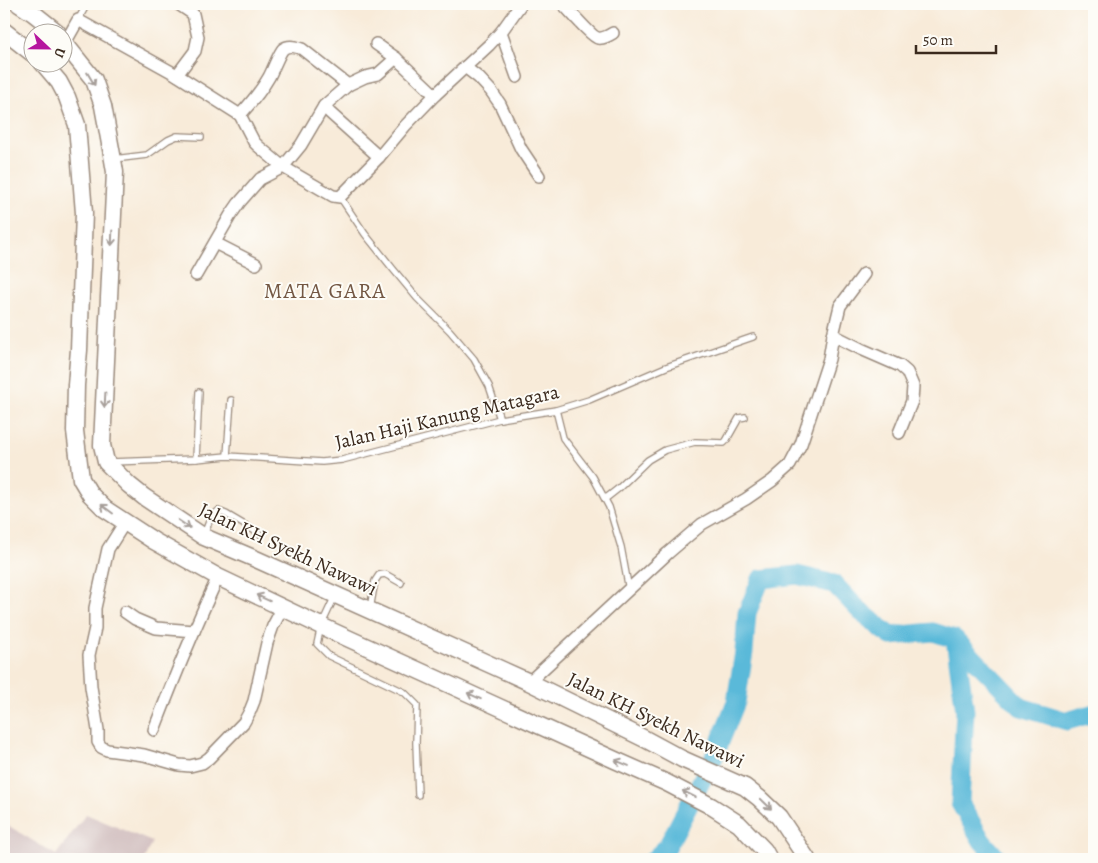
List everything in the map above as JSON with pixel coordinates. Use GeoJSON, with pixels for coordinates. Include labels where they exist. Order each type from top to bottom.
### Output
{"type":"FeatureCollection","features":[{"type":"Feature","properties":{"kind":"main road"},"geometry":{"type":"LineString","coordinates":[[19,4],[43,22]]}},
{"type":"Feature","properties":{"kind":"main road"},"geometry":{"type":"LineString","coordinates":[[4,31],[22,44]]}},
{"type":"Feature","properties":{"kind":"main road"},"geometry":{"type":"LineString","coordinates":[[72,53],[94,80],[103,106],[115,172],[102,445],[106,462]]}},
{"type":"Feature","properties":{"kind":"main road"},"geometry":{"type":"LineString","coordinates":[[50,72],[59,82],[67,97],[77,125],[84,213],[75,431],[81,479],[90,494],[105,509],[154,541],[218,577],[321,626],[666,782],[711,806],[739,824],[764,850],[769,859]]}},
{"type":"Feature","properties":{"kind":"main road","name":"Jalan KH Syekh Nawawi"},"geometry":{"type":"LineString","coordinates":[[106,462],[144,497],[204,537],[529,682],[682,758],[745,786],[779,817],[807,859]]}},
{"type":"Feature","properties":{"kind":"street"},"geometry":{"type":"LineString","coordinates":[[176,75],[195,51],[198,37],[193,14],[178,4]]}},
{"type":"Feature","properties":{"kind":"street"},"geometry":{"type":"LineString","coordinates":[[72,27],[78,20],[176,75],[240,115],[254,142],[283,167],[334,196],[340,197],[435,95],[501,32],[521,4]]}},
{"type":"Feature","properties":{"kind":"street"},"geometry":{"type":"LineString","coordinates":[[563,4],[592,36],[598,38],[607,37],[613,33]]}},
{"type":"Feature","properties":{"kind":"street"},"geometry":{"type":"LineString","coordinates":[[501,32],[517,77]]}},
{"type":"Feature","properties":{"kind":"street"},"geometry":{"type":"LineString","coordinates":[[376,44],[396,58],[435,95]]}},
{"type":"Feature","properties":{"kind":"street"},"geometry":{"type":"LineString","coordinates":[[240,115],[255,98],[268,79],[283,49],[288,46],[302,48],[348,85]]}},
{"type":"Feature","properties":{"kind":"street"},"geometry":{"type":"LineString","coordinates":[[196,275],[230,216],[253,185],[260,179],[283,167],[301,145],[324,106],[348,85],[365,77],[378,74],[396,58]]}},
{"type":"Feature","properties":{"kind":"street"},"geometry":{"type":"LineString","coordinates":[[465,67],[492,91],[500,104],[520,150],[539,176]]}},
{"type":"Feature","properties":{"kind":"street"},"geometry":{"type":"LineString","coordinates":[[324,106],[379,157]]}},
{"type":"Feature","properties":{"kind":"street"},"geometry":{"type":"LineString","coordinates":[[215,243],[256,264]]}},
{"type":"Feature","properties":{"kind":"street"},"geometry":{"type":"LineString","coordinates":[[529,682],[668,553],[702,524],[746,500],[790,465],[808,426],[830,358],[840,306],[864,274]]}},
{"type":"Feature","properties":{"kind":"street"},"geometry":{"type":"LineString","coordinates":[[833,335],[900,366],[906,372],[913,386],[912,401],[899,433]]}},
{"type":"Feature","properties":{"kind":"street"},"geometry":{"type":"LineString","coordinates":[[125,522],[108,549],[95,608],[95,628],[89,654],[98,742],[101,747],[107,750],[132,753],[184,766],[196,765],[209,758],[244,722],[250,711],[267,643],[283,607]]}},
{"type":"Feature","properties":{"kind":"street"},"geometry":{"type":"LineString","coordinates":[[154,730],[218,577]]}},
{"type":"Feature","properties":{"kind":"street"},"geometry":{"type":"LineString","coordinates":[[125,612],[135,619],[156,628],[194,631]]}},
{"type":"Feature","properties":{"kind":"lane"},"geometry":{"type":"LineString","coordinates":[[78,20],[87,4]]}},
{"type":"Feature","properties":{"kind":"lane"},"geometry":{"type":"LineString","coordinates":[[113,160],[147,155],[177,136],[201,137]]}},
{"type":"Feature","properties":{"kind":"lane"},"geometry":{"type":"LineString","coordinates":[[340,197],[365,234],[393,270],[417,298],[450,330],[474,359],[489,386],[500,419]]}},
{"type":"Feature","properties":{"kind":"lane","name":"Jalan Haji Kanung Matagara"},"geometry":{"type":"LineString","coordinates":[[106,462],[227,456],[322,462],[342,460],[500,419],[556,410],[589,400],[666,367],[753,338]]}},
{"type":"Feature","properties":{"kind":"lane"},"geometry":{"type":"LineString","coordinates":[[196,459],[198,392]]}},
{"type":"Feature","properties":{"kind":"lane"},"geometry":{"type":"LineString","coordinates":[[227,456],[231,400]]}},
{"type":"Feature","properties":{"kind":"lane"},"geometry":{"type":"LineString","coordinates":[[556,410],[563,438],[593,478],[609,507],[621,547],[629,590]]}},
{"type":"Feature","properties":{"kind":"lane"},"geometry":{"type":"LineString","coordinates":[[605,499],[648,460],[665,450],[695,442],[724,443],[739,418],[745,417]]}},
{"type":"Feature","properties":{"kind":"lane"},"geometry":{"type":"LineString","coordinates":[[204,537],[210,519],[218,511],[260,534]]}},
{"type":"Feature","properties":{"kind":"lane"},"geometry":{"type":"LineString","coordinates":[[370,611],[375,581],[380,575],[385,574],[401,583]]}},
{"type":"Feature","properties":{"kind":"lane"},"geometry":{"type":"LineString","coordinates":[[335,596],[321,626],[317,644],[329,656],[404,692],[417,705],[418,795]]}},
{"type":"Feature","properties":{"kind":"shaded area"},"geometry":{"type":"Polygon","coordinates":[[[86,814],[152,842],[144,859],[4,859],[4,823],[56,855],[86,814]]]}},
{"type":"Feature","properties":{"kind":"waterway"},"geometry":{"type":"LineString","coordinates":[[654,859],[667,847],[714,757],[736,702],[744,652],[747,613],[761,579],[797,575],[834,584],[860,611],[891,636],[933,632],[955,639],[965,711],[960,803],[982,841],[998,859]]}},
{"type":"Feature","properties":{"kind":"waterway"},"geometry":{"type":"LineString","coordinates":[[955,639],[1021,707],[1067,721],[1094,713]]}},
{"type":"Feature","properties":{"kind":"district","name":"MATA GARA"},"geometry":{"type":"Point","coordinates":[325,291]}}]}
